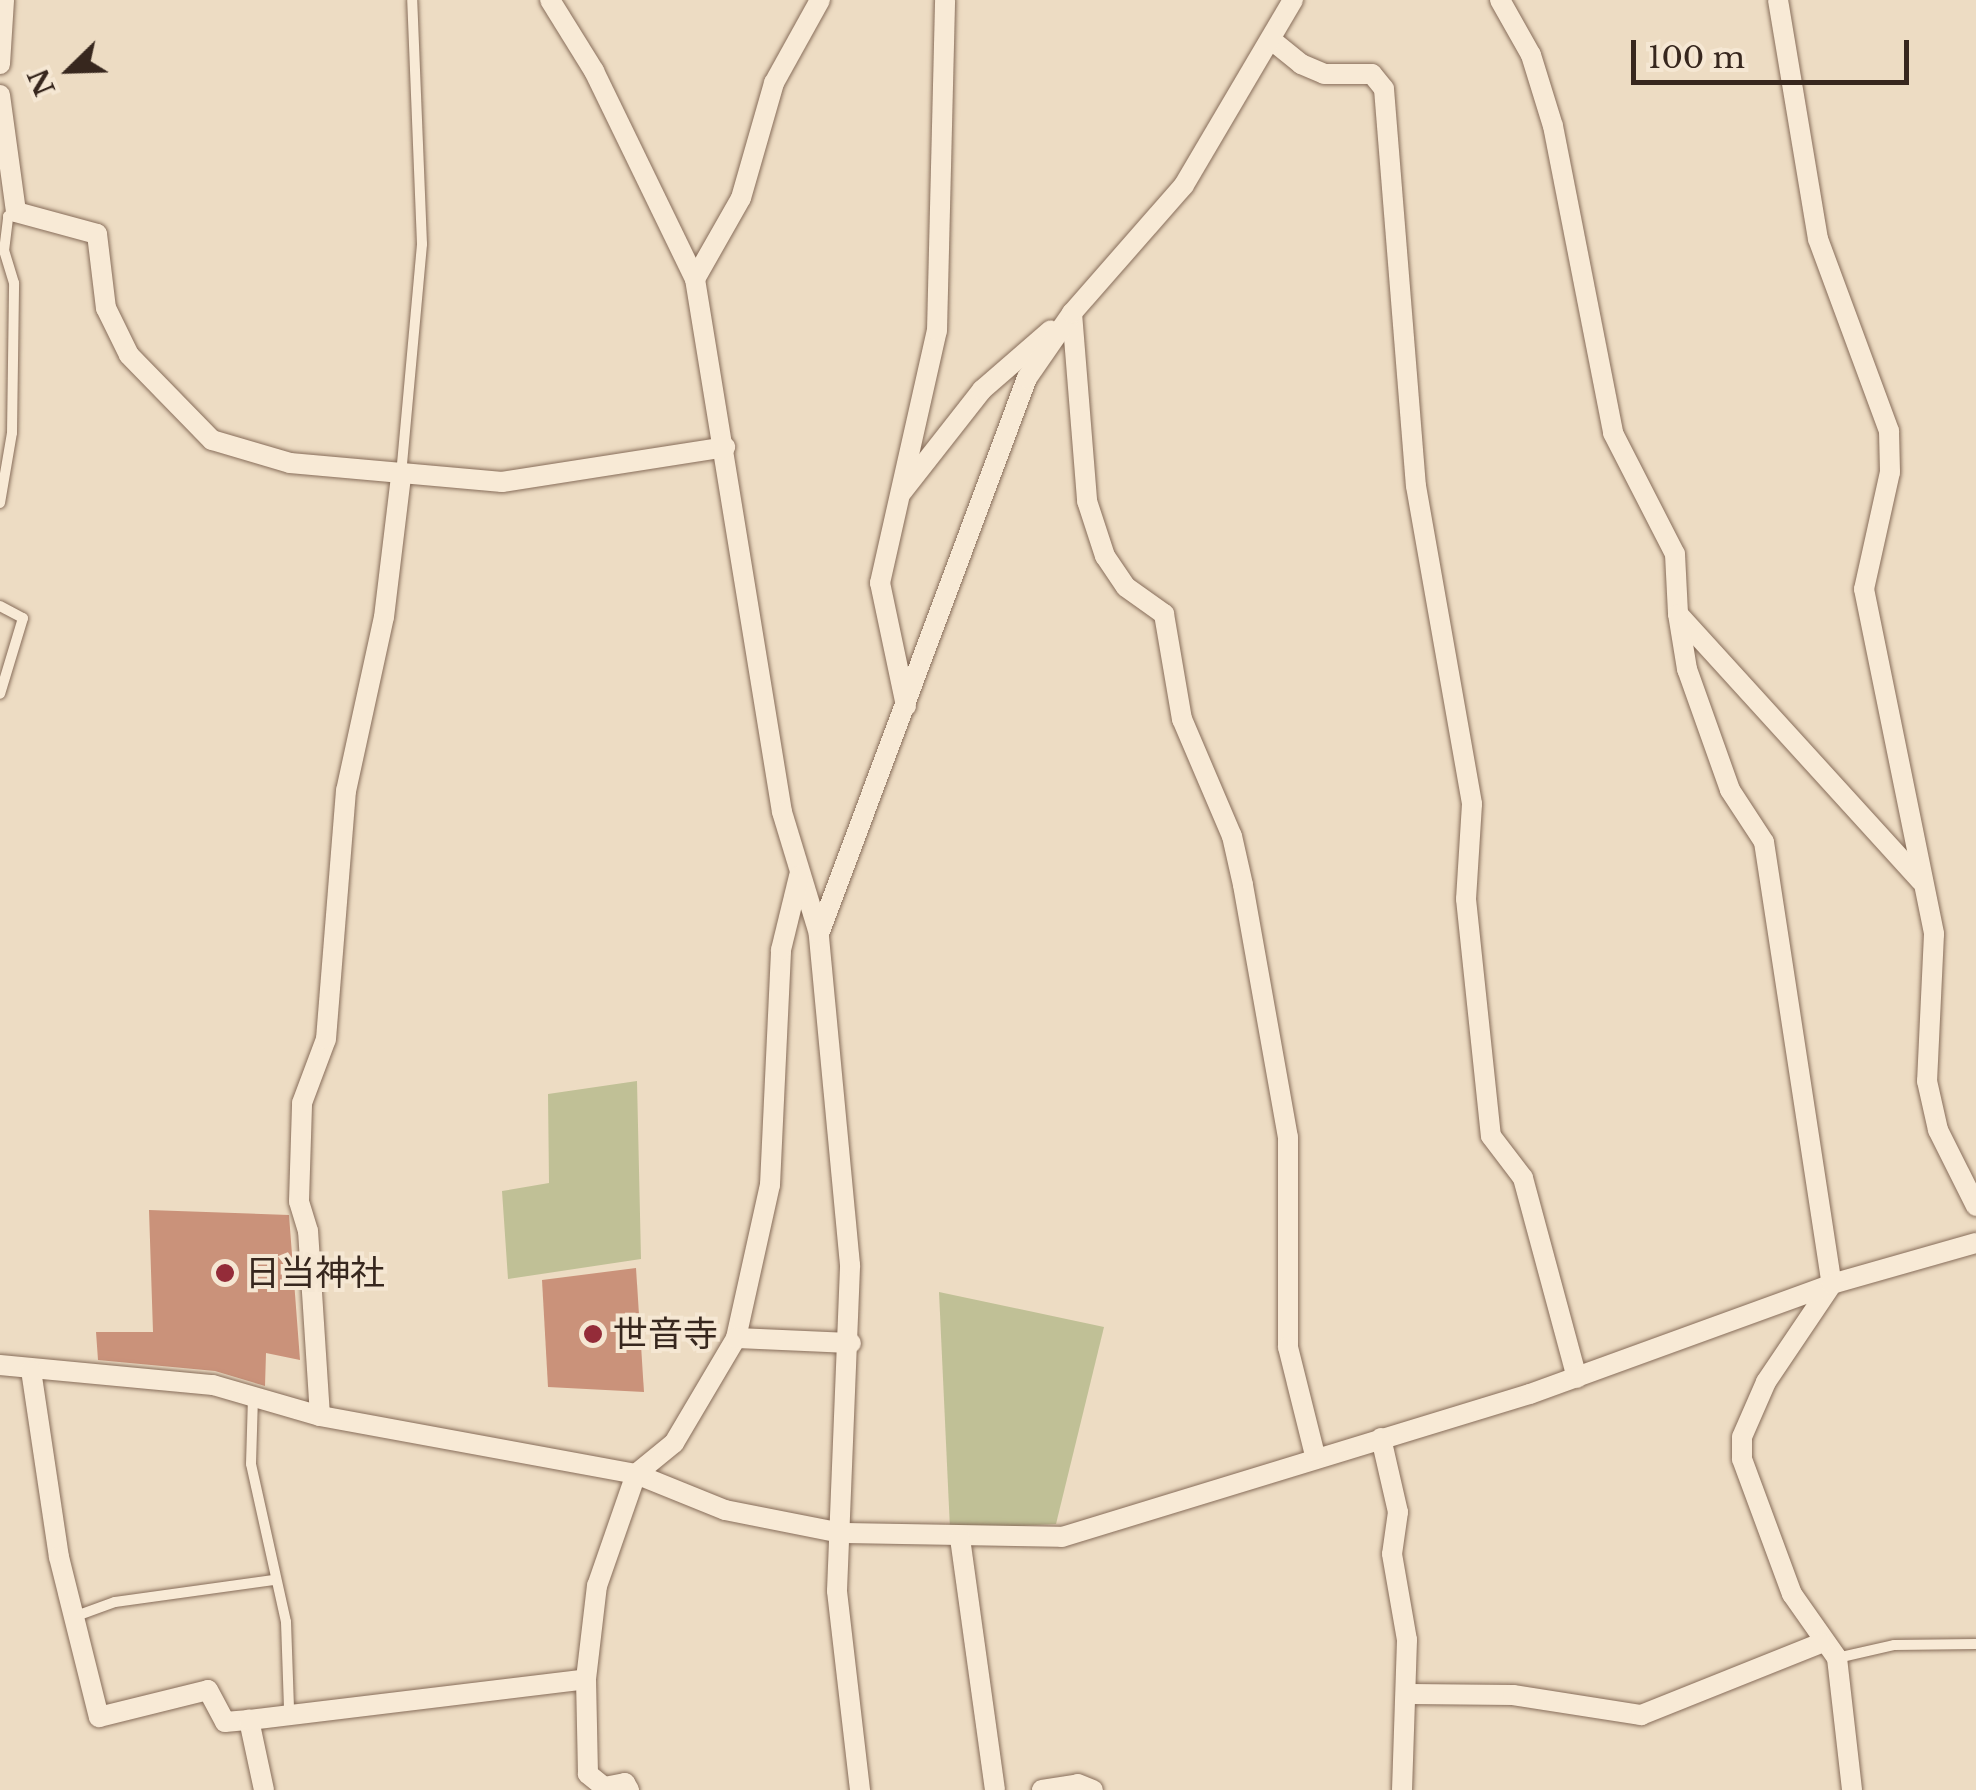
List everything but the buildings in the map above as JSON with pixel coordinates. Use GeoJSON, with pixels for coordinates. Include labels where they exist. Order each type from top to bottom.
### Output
{"type":"FeatureCollection","features":[{"type":"Feature","properties":{"kind":"street"},"geometry":{"type":"LineString","coordinates":[[0,64],[4,0]]}},
{"type":"Feature","properties":{"kind":"street"},"geometry":{"type":"LineString","coordinates":[[550,0],[594,71],[695,279],[782,812],[819,934],[851,1343],[840,1534],[841,1663],[860,1790]]}},
{"type":"Feature","properties":{"kind":"street"},"geometry":{"type":"LineString","coordinates":[[695,279],[740,198],[774,82],[820,0]]}},
{"type":"Feature","properties":{"kind":"street"},"geometry":{"type":"LineString","coordinates":[[906,706],[880,583],[937,331],[946,0]]}},
{"type":"Feature","properties":{"kind":"street"},"geometry":{"type":"LineString","coordinates":[[819,934],[1027,378],[1072,313],[1184,186],[1274,42],[1293,0]]}},
{"type":"Feature","properties":{"kind":"street"},"geometry":{"type":"LineString","coordinates":[[1500,0],[1531,55],[1553,126],[1614,433],[1675,554],[1678,614],[1688,669],[1730,790],[1764,842],[1832,1284],[1766,1382],[1742,1437],[1742,1459],[1787,1581],[1820,1644],[1837,1658],[1852,1790]]}},
{"type":"Feature","properties":{"kind":"street"},"geometry":{"type":"LineString","coordinates":[[1778,0],[1818,238],[1889,431],[1890,472],[1864,589],[1934,934],[1927,1081],[1938,1130],[1976,1206]]}},
{"type":"Feature","properties":{"kind":"street"},"geometry":{"type":"LineString","coordinates":[[1274,42],[1301,64],[1324,74],[1372,74],[1384,89],[1416,486],[1472,804],[1466,899],[1490,1136],[1523,1178],[1578,1378]]}},
{"type":"Feature","properties":{"kind":"street"},"geometry":{"type":"LineString","coordinates":[[0,95],[16,212],[97,234],[106,308],[129,355],[212,440],[290,463],[401,476],[502,482],[725,447]]}},
{"type":"Feature","properties":{"kind":"street"},"geometry":{"type":"LineString","coordinates":[[902,492],[982,390],[1072,313]]}},
{"type":"Feature","properties":{"kind":"street"},"geometry":{"type":"LineString","coordinates":[[1072,313],[1088,501],[1105,556],[1126,587],[1164,614],[1182,718],[1232,836],[1243,884],[1288,1136],[1288,1348],[1316,1458]]}},
{"type":"Feature","properties":{"kind":"street"},"geometry":{"type":"LineString","coordinates":[[320,1416],[308,1231],[299,1202],[302,1104],[326,1040],[346,790],[384,617],[401,476]]}},
{"type":"Feature","properties":{"kind":"street"},"geometry":{"type":"LineString","coordinates":[[1678,614],[1921,881]]}},
{"type":"Feature","properties":{"kind":"street"},"geometry":{"type":"LineString","coordinates":[[629,1790],[626,1783],[604,1787],[588,1774],[586,1679],[596,1586],[636,1474],[674,1443],[736,1338],[770,1185],[782,950],[800,872]]}},
{"type":"Feature","properties":{"kind":"street"},"geometry":{"type":"LineString","coordinates":[[0,1364],[253,1395],[320,1416],[636,1474],[726,1510],[840,1534],[1062,1537],[1578,1378],[1832,1284],[1976,1243]]}},
{"type":"Feature","properties":{"kind":"street"},"geometry":{"type":"LineString","coordinates":[[736,1338],[851,1343]]}},
{"type":"Feature","properties":{"kind":"street"},"geometry":{"type":"LineString","coordinates":[[31,1370],[59,1557],[79,1615],[99,1717],[208,1690],[224,1722],[288,1710],[586,1679]]}},
{"type":"Feature","properties":{"kind":"street"},"geometry":{"type":"LineString","coordinates":[[1381,1438],[1398,1512],[1392,1554],[1410,1694],[1402,1790]]}},
{"type":"Feature","properties":{"kind":"street"},"geometry":{"type":"LineString","coordinates":[[960,1538],[995,1790]]}},
{"type":"Feature","properties":{"kind":"street"},"geometry":{"type":"LineString","coordinates":[[1410,1694],[1514,1695],[1641,1715],[1820,1644]]}},
{"type":"Feature","properties":{"kind":"street"},"geometry":{"type":"LineString","coordinates":[[249,1720],[264,1790]]}},
{"type":"Feature","properties":{"kind":"street"},"geometry":{"type":"LineString","coordinates":[[1042,1790],[1092,1790]]}},
{"type":"Feature","properties":{"kind":"lane"},"geometry":{"type":"LineString","coordinates":[[401,476],[422,244],[412,0]]}},
{"type":"Feature","properties":{"kind":"lane"},"geometry":{"type":"LineString","coordinates":[[0,503],[12,433],[14,283],[4,251],[8,216],[16,212]]}},
{"type":"Feature","properties":{"kind":"lane"},"geometry":{"type":"LineString","coordinates":[[0,606],[23,618],[0,694]]}},
{"type":"Feature","properties":{"kind":"lane"},"geometry":{"type":"LineString","coordinates":[[253,1395],[251,1464],[273,1580],[286,1622],[288,1710]]}},
{"type":"Feature","properties":{"kind":"lane"},"geometry":{"type":"LineString","coordinates":[[79,1615],[115,1602],[273,1580]]}},
{"type":"Feature","properties":{"kind":"lane"},"geometry":{"type":"LineString","coordinates":[[1837,1658],[1913,1643],[1976,1644]]}},
{"type":"Feature","properties":{"kind":"green space"},"geometry":{"type":"Polygon","coordinates":[[[637,1081],[641,1259],[508,1279],[502,1191],[549,1183],[548,1094],[637,1081]]]}},
{"type":"Feature","properties":{"kind":"green space"},"geometry":{"type":"Polygon","coordinates":[[[939,1292],[1104,1327],[1056,1524],[950,1529],[939,1292]]]}},
{"type":"Feature","properties":{"kind":"place","name":"日当神社"},"geometry":{"type":"Point","coordinates":[225,1273]}},
{"type":"Feature","properties":{"kind":"place","name":"世音寺"},"geometry":{"type":"Point","coordinates":[593,1334]}}]}
